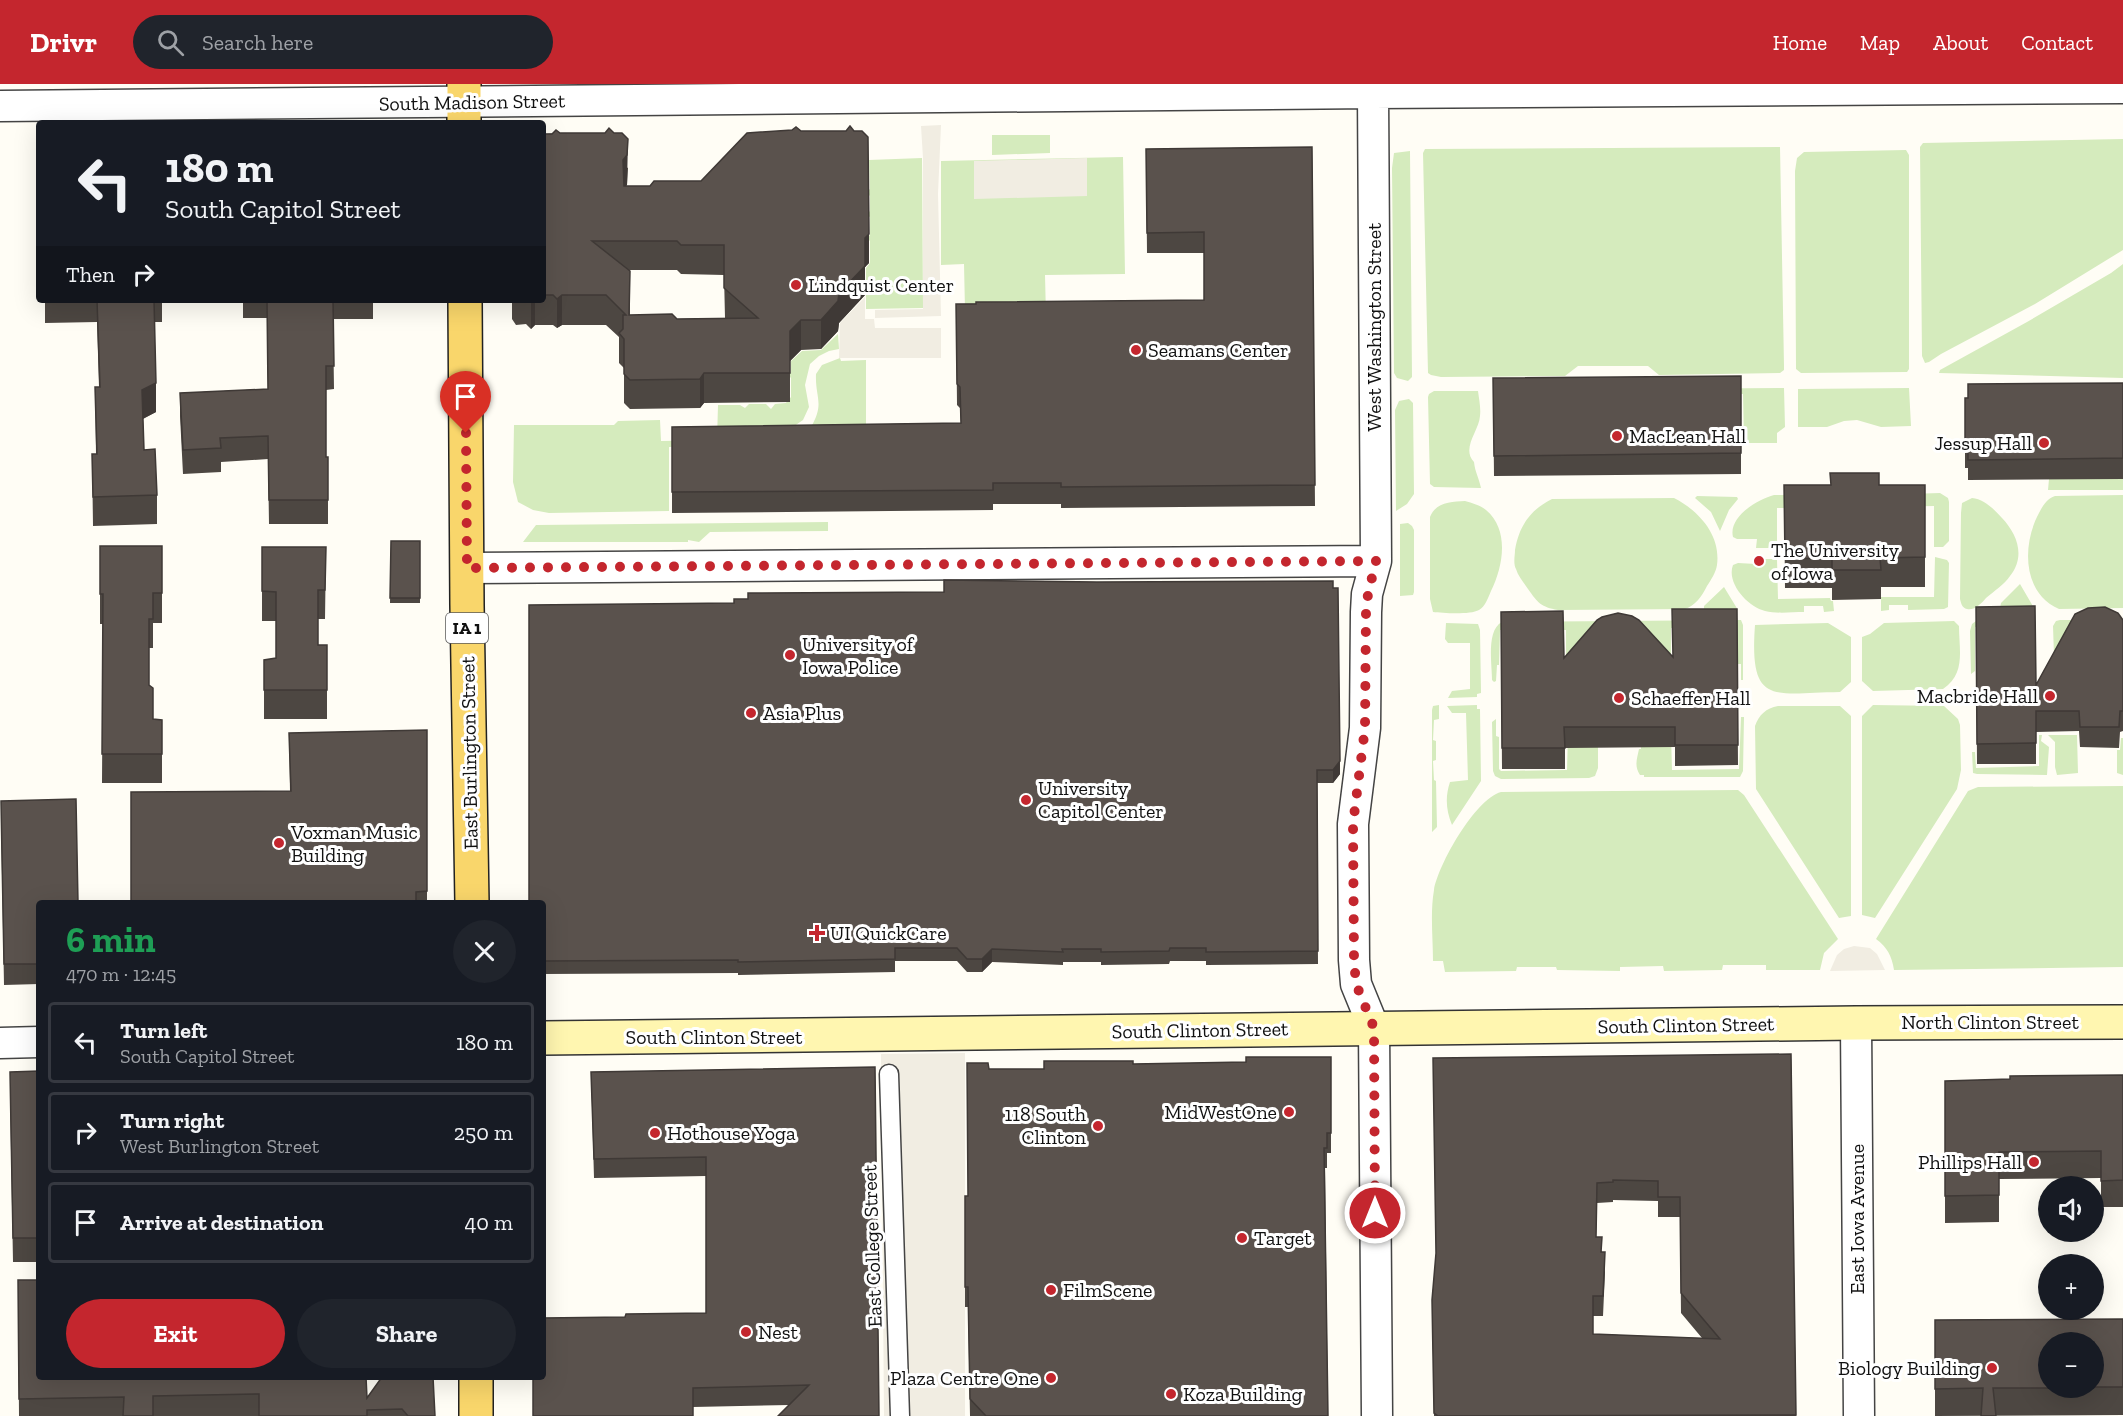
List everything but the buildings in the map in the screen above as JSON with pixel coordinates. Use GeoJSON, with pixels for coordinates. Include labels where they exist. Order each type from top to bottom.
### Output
{"type":"FeatureCollection","features":[{"type":"Feature","properties":{"kind":"main road","name":"IA 1"},"geometry":{"type":"LineString","coordinates":[[465,303],[467,568]]}},
{"type":"Feature","properties":{"kind":"main road","name":"East Burlington Street"},"geometry":{"type":"LineString","coordinates":[[467,568],[472,900]]}},
{"type":"Feature","properties":{"kind":"main road","name":"North Clinton Street"},"geometry":{"type":"LineString","coordinates":[[1856,1023],[2123,1022]]}},
{"type":"Feature","properties":{"kind":"main road","name":"South Clinton Street"},"geometry":{"type":"LineString","coordinates":[[546,1038],[1856,1023]]}},
{"type":"Feature","properties":{"kind":"main road"},"geometry":{"type":"LineString","coordinates":[[476,1380],[476,1416]]}},
{"type":"Feature","properties":{"kind":"street","name":"South Madison Street"},"geometry":{"type":"LineString","coordinates":[[0,106],[1843,87],[2123,88]]}},
{"type":"Feature","properties":{"kind":"street","name":"West Washington Street"},"geometry":{"type":"LineString","coordinates":[[1372,93],[1376,561],[1366,612],[1365,728],[1353,824],[1356,984],[1374,1028]]}},
{"type":"Feature","properties":{"kind":"street"},"geometry":{"type":"LineString","coordinates":[[467,568],[1376,561]]}},
{"type":"Feature","properties":{"kind":"street","name":"East Iowa Avenue"},"geometry":{"type":"LineString","coordinates":[[1856,1023],[1859,1416]]}},
{"type":"Feature","properties":{"kind":"street"},"geometry":{"type":"LineString","coordinates":[[1374,1028],[1377,1416]]}},
{"type":"Feature","properties":{"kind":"street"},"geometry":{"type":"LineString","coordinates":[[0,1043],[36,1042]]}},
{"type":"Feature","properties":{"kind":"street","name":"East College Street"},"geometry":{"type":"LineString","coordinates":[[889,1074],[900,1416]]}},
{"type":"Feature","properties":{"kind":"green space"},"geometry":{"type":"Polygon","coordinates":[[[992,135],[1050,135],[1050,153],[992,155],[992,135]]]}},
{"type":"Feature","properties":{"kind":"green space"},"geometry":{"type":"Polygon","coordinates":[[[2123,139],[2123,250],[2035,304],[1925,363],[1922,356],[1920,147],[1923,143],[2123,139]]]}},
{"type":"Feature","properties":{"kind":"green space"},"geometry":{"type":"Polygon","coordinates":[[[1780,147],[1784,370],[1780,373],[1659,375],[1648,366],[1578,366],[1565,376],[1441,377],[1428,373],[1423,153],[1425,149],[1780,147]]]}},
{"type":"Feature","properties":{"kind":"green space"},"geometry":{"type":"Polygon","coordinates":[[[1906,150],[1909,155],[1909,369],[1907,372],[1801,373],[1796,369],[1795,171],[1797,158],[1804,152],[1906,150]]]}},
{"type":"Feature","properties":{"kind":"green space"},"geometry":{"type":"Polygon","coordinates":[[[1410,151],[1412,377],[1408,381],[1397,378],[1394,373],[1392,168],[1394,153],[1410,151]]]}},
{"type":"Feature","properties":{"kind":"green space"},"geometry":{"type":"Polygon","coordinates":[[[1123,157],[1125,274],[1045,275],[1046,316],[965,310],[964,264],[941,265],[941,161],[1123,157]]]}},
{"type":"Feature","properties":{"kind":"green space"},"geometry":{"type":"Polygon","coordinates":[[[922,158],[923,308],[866,309],[866,268],[870,263],[870,241],[867,238],[870,235],[870,217],[866,215],[870,211],[870,196],[866,192],[870,189],[869,160],[922,158]]]}},
{"type":"Feature","properties":{"kind":"green space"},"geometry":{"type":"Polygon","coordinates":[[[2123,264],[2123,378],[1939,373],[1940,370],[2027,322],[2123,264]]]}},
{"type":"Feature","properties":{"kind":"green space"},"geometry":{"type":"Polygon","coordinates":[[[838,334],[839,349],[819,356],[810,364],[805,385],[809,407],[803,420],[790,429],[762,445],[669,447],[669,511],[549,513],[533,510],[518,502],[513,482],[514,425],[614,425],[618,421],[660,420],[661,441],[717,440],[718,405],[740,405],[745,408],[749,404],[766,404],[771,409],[775,404],[786,403],[791,397],[791,378],[788,375],[791,372],[791,361],[802,351],[821,350],[838,334]]]}},
{"type":"Feature","properties":{"kind":"green space"},"geometry":{"type":"Polygon","coordinates":[[[840,358],[841,361],[866,360],[866,443],[811,427],[818,412],[816,374],[822,365],[840,358]]]}},
{"type":"Feature","properties":{"kind":"green space"},"geometry":{"type":"Polygon","coordinates":[[[1784,388],[1785,427],[1777,433],[1777,443],[1744,443],[1743,394],[1641,395],[1641,389],[1784,388]]]}},
{"type":"Feature","properties":{"kind":"green space"},"geometry":{"type":"Polygon","coordinates":[[[1909,388],[1911,426],[1881,427],[1857,420],[1844,421],[1827,427],[1798,427],[1798,389],[1909,388]]]}},
{"type":"Feature","properties":{"kind":"green space"},"geometry":{"type":"Polygon","coordinates":[[[1434,391],[1478,391],[1480,416],[1469,451],[1481,488],[1434,487],[1430,484],[1428,397],[1434,391]]]}},
{"type":"Feature","properties":{"kind":"green space"},"geometry":{"type":"Polygon","coordinates":[[[1409,399],[1413,403],[1414,494],[1407,504],[1396,511],[1395,410],[1399,401],[1409,399]]]}},
{"type":"Feature","properties":{"kind":"green space"},"geometry":{"type":"Polygon","coordinates":[[[2049,479],[2123,479],[2123,490],[2048,490],[2049,479]]]}},
{"type":"Feature","properties":{"kind":"green space"},"geometry":{"type":"Polygon","coordinates":[[[1940,493],[1948,498],[1949,502],[1949,541],[1943,547],[1934,547],[1934,506],[1881,507],[1908,494],[1940,493]]]}},
{"type":"Feature","properties":{"kind":"green space"},"geometry":{"type":"Polygon","coordinates":[[[1774,495],[1802,495],[1829,508],[1777,508],[1777,548],[1756,548],[1757,539],[1733,537],[1735,523],[1740,516],[1760,500],[1774,495]]]}},
{"type":"Feature","properties":{"kind":"green space"},"geometry":{"type":"Polygon","coordinates":[[[2123,495],[2123,608],[2059,609],[2047,602],[2038,592],[2032,580],[2028,553],[2033,525],[2044,505],[2055,496],[2123,495]]]}},
{"type":"Feature","properties":{"kind":"green space"},"geometry":{"type":"Polygon","coordinates":[[[1697,496],[1737,497],[1720,531],[1711,512],[1695,498],[1697,496]]]}},
{"type":"Feature","properties":{"kind":"green space"},"geometry":{"type":"Polygon","coordinates":[[[1674,498],[1700,517],[1712,534],[1717,554],[1717,565],[1713,576],[1700,597],[1689,608],[1558,610],[1544,606],[1537,601],[1518,574],[1514,559],[1519,533],[1532,514],[1552,499],[1674,498]]]}},
{"type":"Feature","properties":{"kind":"green space"},"geometry":{"type":"Polygon","coordinates":[[[1972,498],[1988,505],[2007,524],[2018,545],[2018,561],[2002,585],[1975,608],[1970,609],[1963,606],[1960,599],[1961,513],[1962,503],[1972,498]]]}},
{"type":"Feature","properties":{"kind":"green space"},"geometry":{"type":"Polygon","coordinates":[[[1465,501],[1479,505],[1486,510],[1494,518],[1499,528],[1502,549],[1499,571],[1486,602],[1479,610],[1463,613],[1433,612],[1430,599],[1430,517],[1440,506],[1465,501]]]}},
{"type":"Feature","properties":{"kind":"green space"},"geometry":{"type":"Polygon","coordinates":[[[828,522],[828,531],[710,532],[699,542],[688,540],[688,542],[523,542],[536,525],[828,522]]]}},
{"type":"Feature","properties":{"kind":"green space"},"geometry":{"type":"Polygon","coordinates":[[[1408,523],[1414,530],[1414,592],[1413,595],[1400,596],[1400,524],[1408,523]]]}},
{"type":"Feature","properties":{"kind":"green space"},"geometry":{"type":"Polygon","coordinates":[[[1935,557],[1947,560],[1949,563],[1948,607],[1908,610],[1908,605],[1889,605],[1889,610],[1881,611],[1881,597],[1934,597],[1935,557]]]}},
{"type":"Feature","properties":{"kind":"green space"},"geometry":{"type":"Polygon","coordinates":[[[1756,559],[1777,559],[1778,599],[1830,598],[1833,601],[1834,611],[1824,612],[1823,606],[1804,606],[1804,612],[1774,612],[1758,609],[1752,605],[1740,593],[1732,572],[1733,565],[1756,564],[1756,559]]]}},
{"type":"Feature","properties":{"kind":"green space"},"geometry":{"type":"Polygon","coordinates":[[[2020,584],[2034,608],[2000,608],[2001,603],[2020,584]]]}},
{"type":"Feature","properties":{"kind":"green space"},"geometry":{"type":"Polygon","coordinates":[[[1724,587],[1738,610],[1704,611],[1704,606],[1724,587]]]}},
{"type":"Feature","properties":{"kind":"green space"},"geometry":{"type":"Polygon","coordinates":[[[1741,620],[1743,625],[1743,680],[1741,680],[1741,664],[1738,664],[1737,629],[1671,628],[1671,663],[1566,663],[1566,630],[1500,630],[1499,665],[1497,665],[1496,681],[1492,680],[1492,640],[1497,626],[1502,622],[1741,620]]]}},
{"type":"Feature","properties":{"kind":"green space"},"geometry":{"type":"Polygon","coordinates":[[[2032,620],[2036,625],[1975,627],[1975,671],[1971,674],[1970,631],[1972,624],[1976,621],[2032,620]]]}},
{"type":"Feature","properties":{"kind":"green space"},"geometry":{"type":"Polygon","coordinates":[[[2123,620],[2054,656],[2053,626],[2056,621],[2123,620]]]}},
{"type":"Feature","properties":{"kind":"green space"},"geometry":{"type":"Polygon","coordinates":[[[1954,621],[1959,626],[1960,661],[1955,676],[1943,689],[1873,691],[1862,681],[1862,637],[1884,623],[1954,621]]]}},
{"type":"Feature","properties":{"kind":"green space"},"geometry":{"type":"Polygon","coordinates":[[[1446,623],[1478,624],[1481,693],[1477,694],[1477,697],[1448,698],[1452,691],[1470,689],[1470,643],[1448,643],[1445,639],[1446,623]]]}},
{"type":"Feature","properties":{"kind":"green space"},"geometry":{"type":"Polygon","coordinates":[[[1828,623],[1851,637],[1851,682],[1840,692],[1782,693],[1770,690],[1762,682],[1756,670],[1755,625],[1828,623]]]}},
{"type":"Feature","properties":{"kind":"green space"},"geometry":{"type":"Polygon","coordinates":[[[1439,705],[1439,719],[1434,720],[1433,740],[1436,741],[1436,760],[1433,761],[1437,827],[1432,832],[1432,710],[1433,706],[1439,705]]]}},
{"type":"Feature","properties":{"kind":"green space"},"geometry":{"type":"Polygon","coordinates":[[[1477,705],[1477,709],[1480,709],[1481,781],[1452,825],[1447,804],[1450,782],[1468,780],[1466,713],[1452,713],[1447,706],[1477,705]]]}},
{"type":"Feature","properties":{"kind":"green space"},"geometry":{"type":"Polygon","coordinates":[[[1873,705],[1944,706],[1958,719],[1960,725],[1961,770],[1957,789],[1875,918],[1862,915],[1862,716],[1873,705]]]}},
{"type":"Feature","properties":{"kind":"green space"},"geometry":{"type":"Polygon","coordinates":[[[1778,706],[1840,706],[1851,716],[1851,916],[1839,918],[1756,789],[1755,726],[1764,713],[1778,706]]]}},
{"type":"Feature","properties":{"kind":"green space"},"geometry":{"type":"Polygon","coordinates":[[[1741,717],[1744,717],[1743,771],[1740,777],[1644,777],[1638,772],[1636,762],[1639,749],[1641,749],[1641,740],[1671,735],[1672,770],[1739,769],[1741,717]]]}},
{"type":"Feature","properties":{"kind":"green space"},"geometry":{"type":"Polygon","coordinates":[[[1496,719],[1501,771],[1567,770],[1568,735],[1598,739],[1598,768],[1595,776],[1589,778],[1501,779],[1495,776],[1492,722],[1496,719]]]}},
{"type":"Feature","properties":{"kind":"green space"},"geometry":{"type":"Polygon","coordinates":[[[2039,735],[2042,735],[2041,741],[2049,747],[2047,775],[1973,773],[1972,752],[1975,752],[1976,768],[2039,766],[2039,735]]]}},
{"type":"Feature","properties":{"kind":"green space"},"geometry":{"type":"Polygon","coordinates":[[[2048,735],[2077,735],[2078,773],[2057,775],[2055,742],[2048,735]]]}},
{"type":"Feature","properties":{"kind":"green space"},"geometry":{"type":"Polygon","coordinates":[[[2121,738],[2123,738],[2123,775],[2117,773],[2117,750],[2120,750],[2121,738]]]}},
{"type":"Feature","properties":{"kind":"green space"},"geometry":{"type":"Polygon","coordinates":[[[2123,786],[2123,967],[1894,970],[1888,952],[1876,939],[1968,791],[1978,787],[2123,786]]]}},
{"type":"Feature","properties":{"kind":"green space"},"geometry":{"type":"Polygon","coordinates":[[[1738,790],[1744,795],[1838,939],[1824,953],[1820,970],[1766,970],[1766,965],[1723,965],[1722,970],[1664,971],[1663,966],[1620,967],[1620,971],[1517,967],[1516,971],[1445,972],[1443,961],[1433,961],[1432,908],[1437,879],[1459,834],[1469,819],[1491,797],[1501,792],[1738,790]]]}},
{"type":"Feature","properties":{"kind":"shaded area"},"geometry":{"type":"Polygon","coordinates":[[[941,125],[938,194],[941,316],[875,318],[875,310],[923,309],[921,126],[941,125]]]}},
{"type":"Feature","properties":{"kind":"shaded area"},"geometry":{"type":"Polygon","coordinates":[[[1087,158],[1087,196],[974,199],[974,161],[1087,158]]]}},
{"type":"Feature","properties":{"kind":"shaded area"},"geometry":{"type":"Polygon","coordinates":[[[865,297],[865,319],[874,319],[875,328],[941,328],[941,358],[839,358],[840,323],[865,297]]]}},
{"type":"Feature","properties":{"kind":"shaded area"},"geometry":{"type":"Polygon","coordinates":[[[1854,946],[1870,948],[1877,954],[1885,970],[1830,971],[1837,955],[1844,949],[1854,946]]]}},
{"type":"Feature","properties":{"kind":"shaded area"},"geometry":{"type":"Polygon","coordinates":[[[965,1053],[965,1416],[884,1416],[881,1054],[965,1053]]]}},
{"type":"Feature","properties":{"kind":"place","name":"Lindquist Center"},"geometry":{"type":"Point","coordinates":[796,285]}},
{"type":"Feature","properties":{"kind":"place","name":"Seamans Center"},"geometry":{"type":"Point","coordinates":[1136,350]}},
{"type":"Feature","properties":{"kind":"place","name":"MacLean Hall"},"geometry":{"type":"Point","coordinates":[1617,436]}},
{"type":"Feature","properties":{"kind":"place","name":"Jessup Hall"},"geometry":{"type":"Point","coordinates":[2044,443]}},
{"type":"Feature","properties":{"kind":"place","name":"The University of Iowa"},"geometry":{"type":"Point","coordinates":[1759,561]}},
{"type":"Feature","properties":{"kind":"place","name":"University of Iowa Police"},"geometry":{"type":"Point","coordinates":[790,655]}},
{"type":"Feature","properties":{"kind":"place","name":"Macbride Hall"},"geometry":{"type":"Point","coordinates":[2050,696]}},
{"type":"Feature","properties":{"kind":"place","name":"Schaeffer Hall"},"geometry":{"type":"Point","coordinates":[1619,698]}},
{"type":"Feature","properties":{"kind":"place","name":"Asia Plus"},"geometry":{"type":"Point","coordinates":[751,713]}},
{"type":"Feature","properties":{"kind":"place","name":"University Capitol Center"},"geometry":{"type":"Point","coordinates":[1026,800]}},
{"type":"Feature","properties":{"kind":"place","name":"Voxman Music Building"},"geometry":{"type":"Point","coordinates":[279,843]}},
{"type":"Feature","properties":{"kind":"place","name":"UI QuickCare"},"geometry":{"type":"Point","coordinates":[817,933]}},
{"type":"Feature","properties":{"kind":"place","name":"MidWestOne"},"geometry":{"type":"Point","coordinates":[1289,1112]}},
{"type":"Feature","properties":{"kind":"place","name":"118 South Clinton"},"geometry":{"type":"Point","coordinates":[1098,1126]}},
{"type":"Feature","properties":{"kind":"place","name":"Hothouse Yoga"},"geometry":{"type":"Point","coordinates":[655,1133]}},
{"type":"Feature","properties":{"kind":"place","name":"Phillips Hall"},"geometry":{"type":"Point","coordinates":[2034,1162]}},
{"type":"Feature","properties":{"kind":"place","name":"Target"},"geometry":{"type":"Point","coordinates":[1242,1238]}},
{"type":"Feature","properties":{"kind":"place","name":"FilmScene"},"geometry":{"type":"Point","coordinates":[1051,1290]}},
{"type":"Feature","properties":{"kind":"place","name":"Nest"},"geometry":{"type":"Point","coordinates":[746,1332]}},
{"type":"Feature","properties":{"kind":"place","name":"Biology Building"},"geometry":{"type":"Point","coordinates":[1992,1368]}},
{"type":"Feature","properties":{"kind":"place","name":"Plaza Centre One"},"geometry":{"type":"Point","coordinates":[1051,1378]}},
{"type":"Feature","properties":{"kind":"place","name":"Koza Building"},"geometry":{"type":"Point","coordinates":[1171,1394]}},
{"type":"Feature","properties":{"kind":"route"},"geometry":{"type":"LineString","coordinates":[[466,433],[467,568],[1376,561],[1366,612],[1365,728],[1353,824],[1356,984],[1374,1028],[1375,1213]]}}]}
